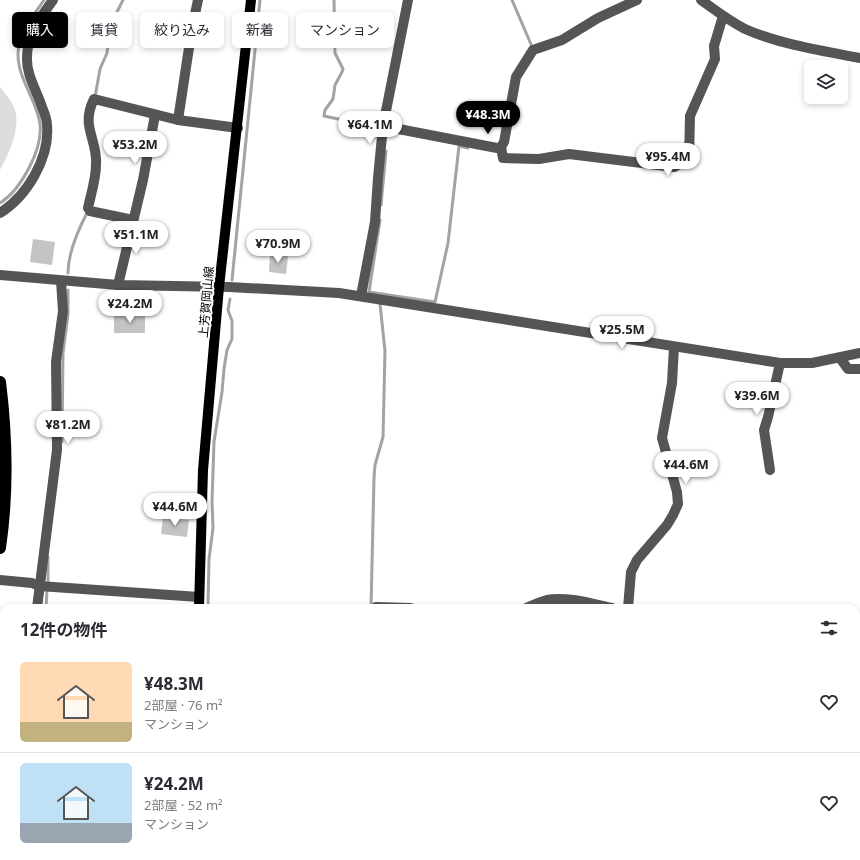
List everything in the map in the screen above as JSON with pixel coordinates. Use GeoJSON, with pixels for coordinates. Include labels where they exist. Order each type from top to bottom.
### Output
{"type":"FeatureCollection","features":[{"type":"Feature","properties":{"kind":"highway"},"geometry":{"type":"LineString","coordinates":[[0,382],[7,448],[6,493],[0,548]]}},
{"type":"Feature","properties":{"kind":"main road","name":"上芳賀岡山線"},"geometry":{"type":"LineString","coordinates":[[199,604],[203,470],[219,287],[238,128],[251,0]]}},
{"type":"Feature","properties":{"kind":"street"},"geometry":{"type":"LineString","coordinates":[[0,213],[11,206],[27,188],[39,164],[45,147],[47,124],[43,108],[30,78],[27,58],[30,35],[53,0]]}},
{"type":"Feature","properties":{"kind":"street"},"geometry":{"type":"LineString","coordinates":[[178,120],[192,28],[198,0]]}},
{"type":"Feature","properties":{"kind":"street"},"geometry":{"type":"LineString","coordinates":[[361,296],[375,222],[383,126],[408,0]]}},
{"type":"Feature","properties":{"kind":"street"},"geometry":{"type":"LineString","coordinates":[[637,0],[598,18],[562,40],[534,50],[516,77],[502,151],[503,158],[539,159],[569,154],[674,167],[689,159],[690,116],[715,59],[714,46],[723,16]]}},
{"type":"Feature","properties":{"kind":"street"},"geometry":{"type":"LineString","coordinates":[[701,0],[723,16],[753,32],[786,42],[860,58]]}},
{"type":"Feature","properties":{"kind":"street"},"geometry":{"type":"LineString","coordinates":[[133,220],[89,209],[96,164],[87,119],[90,105],[95,98],[178,120],[238,128]]}},
{"type":"Feature","properties":{"kind":"street"},"geometry":{"type":"LineString","coordinates":[[118,285],[143,180],[155,115]]}},
{"type":"Feature","properties":{"kind":"street"},"geometry":{"type":"LineString","coordinates":[[383,126],[497,148],[502,151]]}},
{"type":"Feature","properties":{"kind":"street"},"geometry":{"type":"LineString","coordinates":[[0,275],[118,285],[219,287],[339,293],[780,363],[812,362],[860,354]]}},
{"type":"Feature","properties":{"kind":"street"},"geometry":{"type":"LineString","coordinates":[[37,604],[57,450],[56,362],[63,311],[61,281]]}},
{"type":"Feature","properties":{"kind":"street"},"geometry":{"type":"LineString","coordinates":[[628,604],[631,572],[637,560],[667,525],[678,504],[675,486],[662,438],[672,383],[674,347]]}},
{"type":"Feature","properties":{"kind":"street"},"geometry":{"type":"LineString","coordinates":[[840,358],[848,369],[860,370]]}},
{"type":"Feature","properties":{"kind":"street"},"geometry":{"type":"LineString","coordinates":[[770,470],[764,430],[780,363]]}},
{"type":"Feature","properties":{"kind":"street"},"geometry":{"type":"LineString","coordinates":[[0,580],[32,583],[39,586],[199,597]]}},
{"type":"Feature","properties":{"kind":"street"},"geometry":{"type":"LineString","coordinates":[[536,604],[547,600],[556,599],[593,604]]}},
{"type":"Feature","properties":{"kind":"shaded area"},"geometry":{"type":"Polygon","coordinates":[[[0,87],[10,100],[16,113],[16,130],[11,147],[0,170],[0,87]]]}},
{"type":"Feature","properties":{"kind":"building"},"geometry":{"type":"Polygon","coordinates":[[[33,239],[55,242],[52,265],[30,262],[33,239]]]}},
{"type":"Feature","properties":{"kind":"building"},"geometry":{"type":"Polygon","coordinates":[[[270,254],[288,256],[286,274],[269,272],[270,254]]]}},
{"type":"Feature","properties":{"kind":"building"},"geometry":{"type":"Polygon","coordinates":[[[114,315],[145,315],[145,333],[114,333],[114,315]]]}},
{"type":"Feature","properties":{"kind":"building"},"geometry":{"type":"Polygon","coordinates":[[[163,517],[189,520],[187,537],[161,534],[163,517]]]}},
{"type":"Feature","properties":{"kind":"waterway"},"geometry":{"type":"LineString","coordinates":[[0,203],[16,189],[23,179],[38,145],[40,124],[38,115],[21,73],[18,54],[24,33],[31,19],[44,0]]}},
{"type":"Feature","properties":{"kind":"waterway"},"geometry":{"type":"LineString","coordinates":[[95,97],[100,69],[107,53],[110,33],[119,17],[116,14],[123,0]]}},
{"type":"Feature","properties":{"kind":"waterway"},"geometry":{"type":"LineString","coordinates":[[232,280],[260,0]]}},
{"type":"Feature","properties":{"kind":"waterway"},"geometry":{"type":"LineString","coordinates":[[334,0],[335,53],[343,69],[335,85],[333,99],[325,110],[324,116],[381,128]]}},
{"type":"Feature","properties":{"kind":"waterway"},"geometry":{"type":"LineString","coordinates":[[512,0],[533,49]]}},
{"type":"Feature","properties":{"kind":"waterway"},"geometry":{"type":"LineString","coordinates":[[382,294],[435,302],[448,243],[459,146],[468,148]]}},
{"type":"Feature","properties":{"kind":"waterway"},"geometry":{"type":"LineString","coordinates":[[381,205],[386,151]]}},
{"type":"Feature","properties":{"kind":"waterway"},"geometry":{"type":"LineString","coordinates":[[68,273],[68,265],[77,233],[88,211]]}},
{"type":"Feature","properties":{"kind":"waterway"},"geometry":{"type":"LineString","coordinates":[[380,220],[369,292],[382,294]]}},
{"type":"Feature","properties":{"kind":"waterway"},"geometry":{"type":"LineString","coordinates":[[62,442],[63,353],[68,314],[68,290]]}},
{"type":"Feature","properties":{"kind":"waterway"},"geometry":{"type":"LineString","coordinates":[[208,604],[209,559],[213,528],[212,501],[214,442],[227,350],[232,339],[232,321],[228,310],[230,299]]}},
{"type":"Feature","properties":{"kind":"waterway"},"geometry":{"type":"LineString","coordinates":[[371,604],[374,478],[375,465],[383,437],[385,351],[380,304]]}},
{"type":"Feature","properties":{"kind":"waterway"},"geometry":{"type":"LineString","coordinates":[[48,557],[48,581]]}},
{"type":"Feature","properties":{"kind":"waterway"},"geometry":{"type":"LineString","coordinates":[[46,604],[47,590]]}}]}
